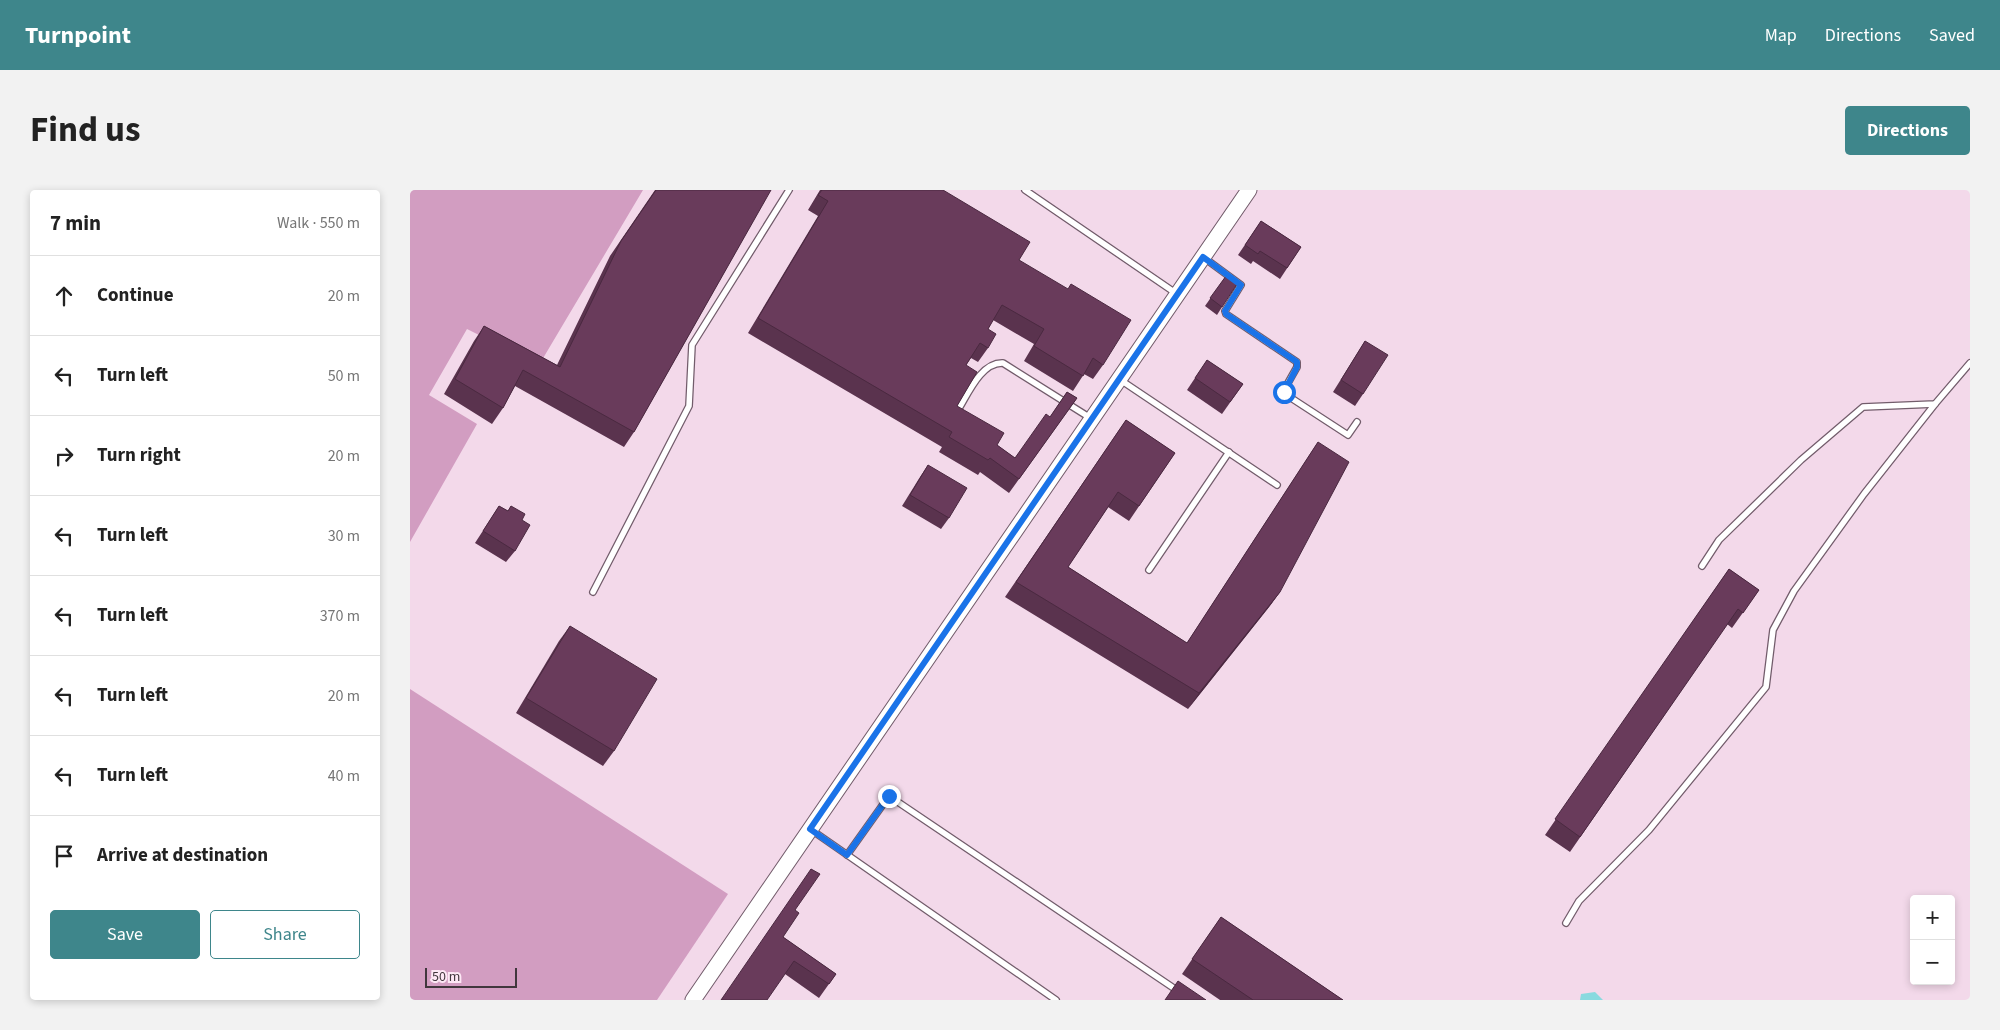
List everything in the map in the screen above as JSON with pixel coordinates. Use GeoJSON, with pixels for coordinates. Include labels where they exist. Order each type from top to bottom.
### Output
{"type":"FeatureCollection","features":[{"type":"Feature","properties":{"kind":"street"},"geometry":{"type":"LineString","coordinates":[[693,1000],[1249,190]]}},
{"type":"Feature","properties":{"kind":"lane"},"geometry":{"type":"LineString","coordinates":[[593,592],[689,406],[692,345],[789,190]]}},
{"type":"Feature","properties":{"kind":"lane"},"geometry":{"type":"LineString","coordinates":[[1025,190],[1177,294]]}},
{"type":"Feature","properties":{"kind":"lane"},"geometry":{"type":"LineString","coordinates":[[1203,257],[1241,285],[1225,311],[1226,314],[1297,362],[1297,367],[1284,390],[1285,394],[1348,434],[1357,422]]}},
{"type":"Feature","properties":{"kind":"lane"},"geometry":{"type":"LineString","coordinates":[[958,410],[985,369],[995,362],[1003,363],[1092,419]]}},
{"type":"Feature","properties":{"kind":"lane"},"geometry":{"type":"LineString","coordinates":[[1566,923],[1579,901],[1649,830],[1766,687],[1773,630],[1794,591],[1864,494],[1970,363]]}},
{"type":"Feature","properties":{"kind":"lane"},"geometry":{"type":"LineString","coordinates":[[1119,379],[1277,484]]}},
{"type":"Feature","properties":{"kind":"lane"},"geometry":{"type":"LineString","coordinates":[[1702,566],[1719,540],[1801,460],[1863,407],[1935,404]]}},
{"type":"Feature","properties":{"kind":"lane"},"geometry":{"type":"LineString","coordinates":[[1149,570],[1229,452]]}},
{"type":"Feature","properties":{"kind":"lane"},"geometry":{"type":"LineString","coordinates":[[847,855],[886,798],[892,797],[1183,994]]}},
{"type":"Feature","properties":{"kind":"lane"},"geometry":{"type":"LineString","coordinates":[[810,829],[1056,1000]]}},
{"type":"Feature","properties":{"kind":"shaded area"},"geometry":{"type":"Polygon","coordinates":[[[410,190],[643,190],[539,365],[467,329],[429,395],[477,424],[410,542],[410,190]]]}},
{"type":"Feature","properties":{"kind":"shaded area"},"geometry":{"type":"Polygon","coordinates":[[[410,689],[728,894],[657,1000],[410,1000],[410,689]]]}},
{"type":"Feature","properties":{"kind":"water"},"geometry":{"type":"Polygon","coordinates":[[[1595,992],[1603,1000],[1580,1000],[1581,994],[1595,992]]]}},
{"type":"Feature","properties":{"kind":"building"},"geometry":{"type":"Polygon","coordinates":[[[656,190],[771,190],[634,432],[523,370],[503,408],[455,379],[484,326],[560,367],[621,241],[656,190]]]}},
{"type":"Feature","properties":{"kind":"building"},"geometry":{"type":"Polygon","coordinates":[[[822,190],[943,190],[1030,242],[1019,260],[1068,289],[1071,284],[1131,320],[1103,365],[1093,358],[1083,376],[1034,346],[1044,329],[1002,305],[988,329],[996,334],[988,348],[980,343],[966,365],[977,372],[957,406],[1004,433],[997,445],[1015,458],[1046,414],[1050,417],[1067,392],[1077,398],[1019,479],[990,458],[988,460],[949,437],[952,432],[758,318],[828,201],[818,195],[822,190]]]}},
{"type":"Feature","properties":{"kind":"building"},"geometry":{"type":"Polygon","coordinates":[[[1261,221],[1301,247],[1287,268],[1260,251],[1258,254],[1245,245],[1261,221]]]}},
{"type":"Feature","properties":{"kind":"building"},"geometry":{"type":"Polygon","coordinates":[[[1226,276],[1237,284],[1222,307],[1210,298],[1226,276]]]}},
{"type":"Feature","properties":{"kind":"building"},"geometry":{"type":"Polygon","coordinates":[[[1365,341],[1388,355],[1363,394],[1341,380],[1365,341]]]}},
{"type":"Feature","properties":{"kind":"building"},"geometry":{"type":"Polygon","coordinates":[[[1207,360],[1243,384],[1230,402],[1195,378],[1207,360]]]}},
{"type":"Feature","properties":{"kind":"building"},"geometry":{"type":"Polygon","coordinates":[[[1126,420],[1175,453],[1139,506],[1118,492],[1068,567],[1187,643],[1318,442],[1349,462],[1280,592],[1199,693],[1016,582],[1126,420]]]}},
{"type":"Feature","properties":{"kind":"building"},"geometry":{"type":"Polygon","coordinates":[[[928,465],[967,488],[949,518],[910,495],[928,465]]]}},
{"type":"Feature","properties":{"kind":"building"},"geometry":{"type":"Polygon","coordinates":[[[499,506],[508,511],[511,506],[525,514],[522,520],[530,525],[515,551],[483,531],[499,506]]]}},
{"type":"Feature","properties":{"kind":"building"},"geometry":{"type":"Polygon","coordinates":[[[1729,569],[1759,590],[1743,613],[1738,609],[1580,837],[1555,819],[1729,569]]]}},
{"type":"Feature","properties":{"kind":"building"},"geometry":{"type":"Polygon","coordinates":[[[570,626],[657,679],[614,751],[526,698],[570,626]]]}},
{"type":"Feature","properties":{"kind":"building"},"geometry":{"type":"Polygon","coordinates":[[[811,869],[820,874],[795,910],[799,913],[783,937],[836,974],[829,984],[794,961],[767,1000],[721,1000],[811,869]]]}},
{"type":"Feature","properties":{"kind":"building"},"geometry":{"type":"Polygon","coordinates":[[[1221,917],[1343,1000],[1253,1000],[1192,959],[1221,917]]]}},
{"type":"Feature","properties":{"kind":"building"},"geometry":{"type":"Polygon","coordinates":[[[1178,981],[1206,1000],[1165,1000],[1178,981]]]}},
{"type":"Feature","properties":{"kind":"route"},"geometry":{"type":"LineString","coordinates":[[889,796],[847,855],[810,829],[1203,257],[1241,285],[1225,311],[1226,314],[1297,362],[1297,367],[1284,392]]}}]}
